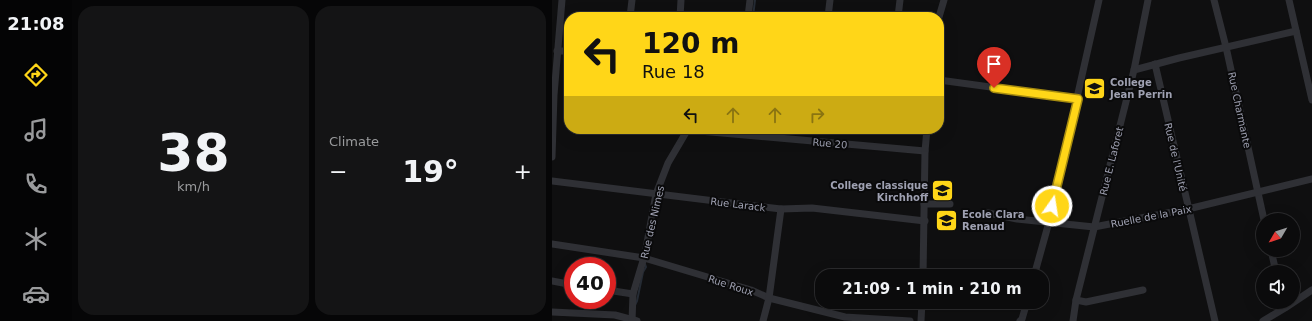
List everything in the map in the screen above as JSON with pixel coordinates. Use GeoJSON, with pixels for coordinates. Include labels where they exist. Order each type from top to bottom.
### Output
{"type":"FeatureCollection","features":[{"type":"Feature","properties":{"kind":"street"},"geometry":{"type":"LineString","coordinates":[[552,157],[557,51],[562,0]]}},
{"type":"Feature","properties":{"kind":"street"},"geometry":{"type":"LineString","coordinates":[[631,12],[632,0]]}},
{"type":"Feature","properties":{"kind":"street"},"geometry":{"type":"LineString","coordinates":[[680,12],[681,0]]}},
{"type":"Feature","properties":{"kind":"street"},"geometry":{"type":"LineString","coordinates":[[749,12],[750,0]]}},
{"type":"Feature","properties":{"kind":"street"},"geometry":{"type":"LineString","coordinates":[[829,12],[830,0]]}},
{"type":"Feature","properties":{"kind":"street"},"geometry":{"type":"LineString","coordinates":[[899,12],[900,0]]}},
{"type":"Feature","properties":{"kind":"street"},"geometry":{"type":"LineString","coordinates":[[940,12],[944,0]]}},
{"type":"Feature","properties":{"kind":"street"},"geometry":{"type":"LineString","coordinates":[[1036,269],[1049,222],[1078,99],[1099,0]]}},
{"type":"Feature","properties":{"kind":"street","name":"Rue E. Laforet"},"geometry":{"type":"LineString","coordinates":[[1072,321],[1134,70],[1148,0]]}},
{"type":"Feature","properties":{"kind":"street","name":"Rue Charmante"},"geometry":{"type":"LineString","coordinates":[[1214,0],[1226,47],[1262,213]]}},
{"type":"Feature","properties":{"kind":"street"},"geometry":{"type":"LineString","coordinates":[[1289,0],[1312,100]]}},
{"type":"Feature","properties":{"kind":"street"},"geometry":{"type":"LineString","coordinates":[[1134,70],[1296,31]]}},
{"type":"Feature","properties":{"kind":"street"},"geometry":{"type":"LineString","coordinates":[[557,51],[564,51]]}},
{"type":"Feature","properties":{"kind":"street","name":"Rue de l'Unité"},"geometry":{"type":"LineString","coordinates":[[1155,64],[1214,321]]}},
{"type":"Feature","properties":{"kind":"street"},"geometry":{"type":"LineString","coordinates":[[944,81],[1078,99]]}},
{"type":"Feature","properties":{"kind":"street","name":"Rue des Nimes"},"geometry":{"type":"LineString","coordinates":[[634,320],[634,294],[644,258],[656,194],[668,163],[685,134]]}},
{"type":"Feature","properties":{"kind":"street","name":"Rue 20"},"geometry":{"type":"LineString","coordinates":[[742,134],[925,151]]}},
{"type":"Feature","properties":{"kind":"street"},"geometry":{"type":"LineString","coordinates":[[923,269],[927,134]]}},
{"type":"Feature","properties":{"kind":"street","name":"Ruelle de la Paix"},"geometry":{"type":"LineString","coordinates":[[988,213],[1017,219],[1094,227],[1188,209],[1312,179]]}},
{"type":"Feature","properties":{"kind":"street","name":"Rue Larack"},"geometry":{"type":"LineString","coordinates":[[552,181],[781,209],[812,208],[925,222]]}},
{"type":"Feature","properties":{"kind":"street"},"geometry":{"type":"LineString","coordinates":[[924,204],[950,204]]}},
{"type":"Feature","properties":{"kind":"street"},"geometry":{"type":"LineString","coordinates":[[763,321],[769,298],[781,209]]}},
{"type":"Feature","properties":{"kind":"street","name":"Rue Roux"},"geometry":{"type":"LineString","coordinates":[[552,244],[644,258],[750,290],[769,298],[845,319],[910,321]]}},
{"type":"Feature","properties":{"kind":"street"},"geometry":{"type":"LineString","coordinates":[[552,282],[564,284]]}},
{"type":"Feature","properties":{"kind":"street"},"geometry":{"type":"LineString","coordinates":[[1076,300],[1086,302],[1143,290]]}},
{"type":"Feature","properties":{"kind":"street"},"geometry":{"type":"LineString","coordinates":[[1300,296],[1312,290]]}},
{"type":"Feature","properties":{"kind":"street"},"geometry":{"type":"LineString","coordinates":[[616,291],[634,294]]}},
{"type":"Feature","properties":{"kind":"street"},"geometry":{"type":"LineString","coordinates":[[921,321],[922,309]]}},
{"type":"Feature","properties":{"kind":"street"},"geometry":{"type":"LineString","coordinates":[[1020,321],[1025,309]]}},
{"type":"Feature","properties":{"kind":"street"},"geometry":{"type":"LineString","coordinates":[[1263,321],[1279,309]]}},
{"type":"Feature","properties":{"kind":"street"},"geometry":{"type":"LineString","coordinates":[[552,312],[615,316],[634,320]]}},
{"type":"Feature","properties":{"kind":"street"},"geometry":{"type":"LineString","coordinates":[[580,321],[584,314]]}},
{"type":"Feature","properties":{"kind":"waterway"},"geometry":{"type":"LineString","coordinates":[[754,12],[755,0]]}},
{"type":"Feature","properties":{"kind":"waterway"},"geometry":{"type":"LineString","coordinates":[[635,305],[643,272],[646,267],[645,264]]}},
{"type":"Feature","properties":{"kind":"place","name":"College Jean Perrin"},"geometry":{"type":"Point","coordinates":[1094,88]}},
{"type":"Feature","properties":{"kind":"place","name":"College classique Kirchhoff"},"geometry":{"type":"Point","coordinates":[943,191]}},
{"type":"Feature","properties":{"kind":"place","name":"Ecole Clara Renaud"},"geometry":{"type":"Point","coordinates":[946,220]}},
{"type":"Feature","properties":{"kind":"route"},"geometry":{"type":"LineString","coordinates":[[994,88],[1078,99],[1052,206]]}}]}
